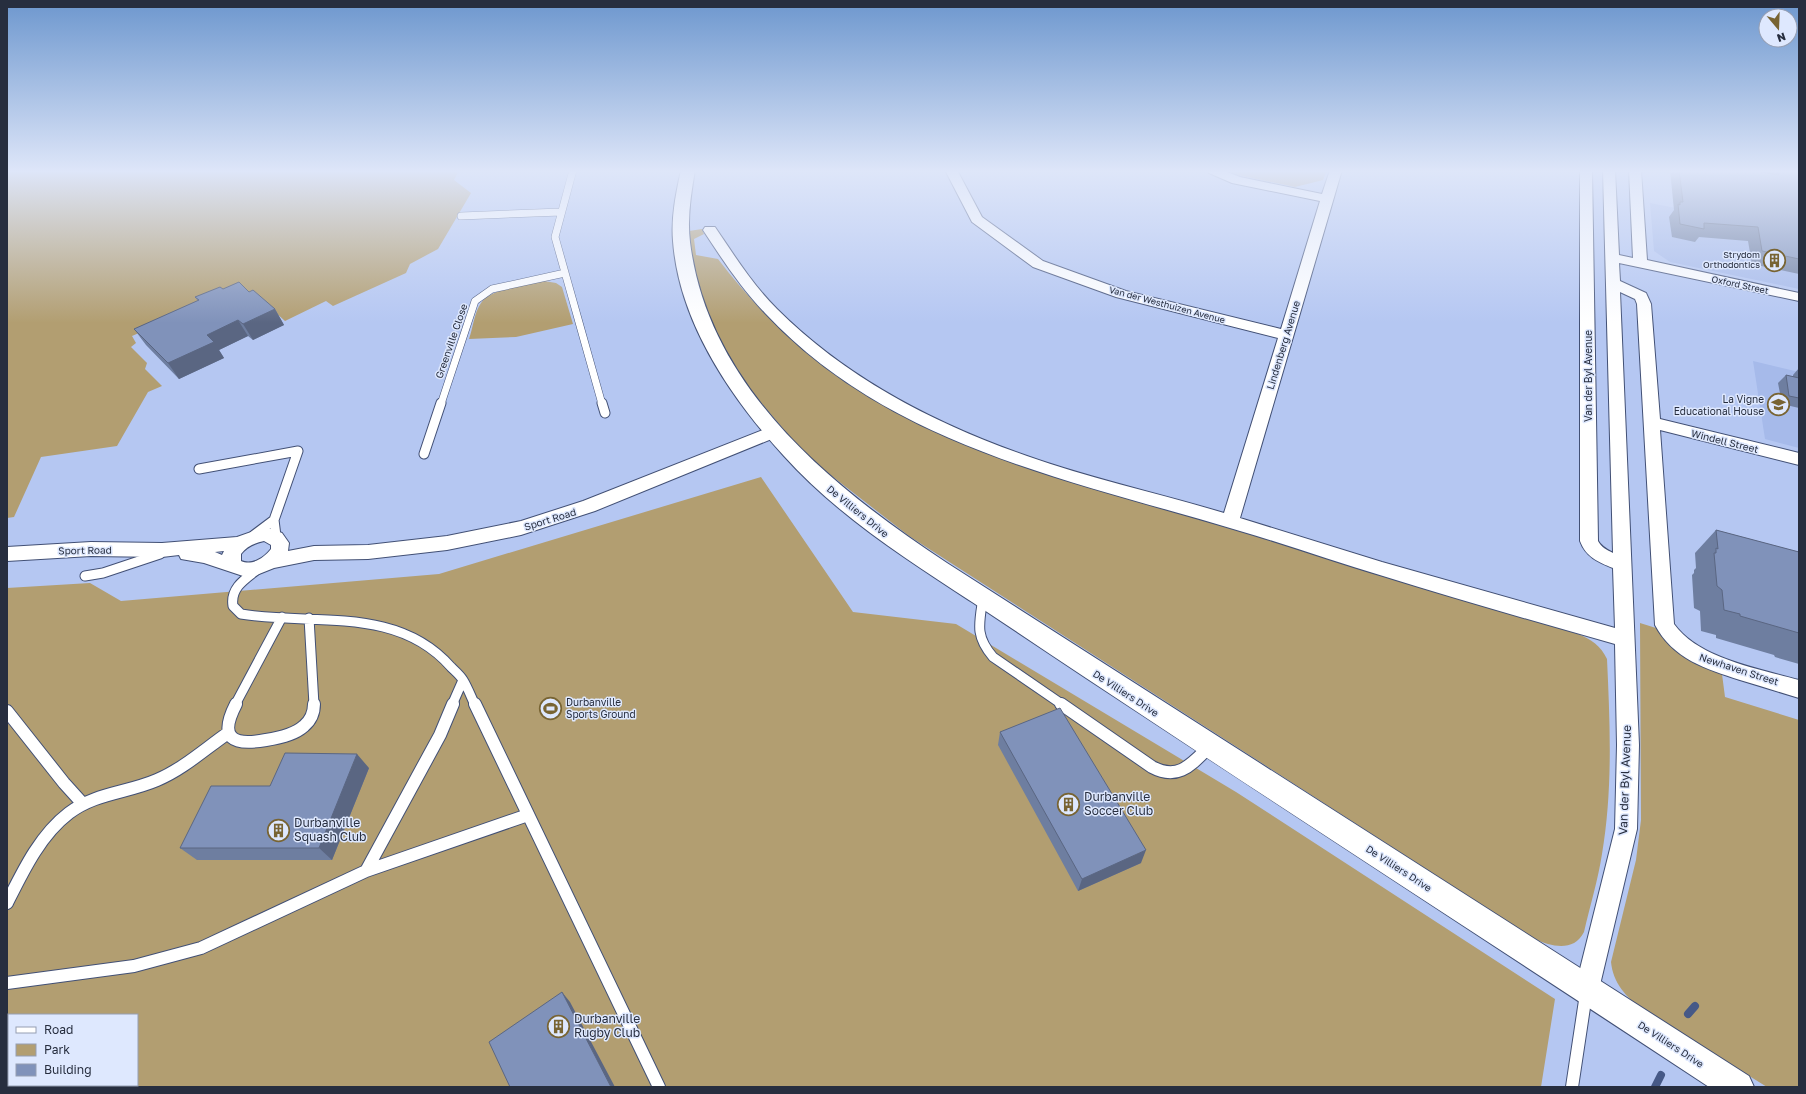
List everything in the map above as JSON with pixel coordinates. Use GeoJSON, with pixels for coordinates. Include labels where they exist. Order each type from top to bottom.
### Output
{"type":"FeatureCollection","features":[{"type":"Feature","properties":{"kind":"street","name":"De Villiers Drive"},"geometry":{"type":"LineString","coordinates":[[681,221],[681,238],[685,266],[694,301],[710,339],[724,365],[732,378],[773,432],[808,468],[860,514],[890,537],[1209,747],[1587,988],[1738,1087]]}},
{"type":"Feature","properties":{"kind":"street","name":"Van der Westhuizen Avenue"},"geometry":{"type":"LineString","coordinates":[[980,221],[1038,264],[1121,294],[1286,335]]}},
{"type":"Feature","properties":{"kind":"street","name":"Lindenberg Avenue"},"geometry":{"type":"LineString","coordinates":[[1230,521],[1320,221]]}},
{"type":"Feature","properties":{"kind":"street","name":"Van der Byl Avenue"},"geometry":{"type":"LineString","coordinates":[[1586,221],[1589,541],[1590,546],[1596,552],[1622,564]]}},
{"type":"Feature","properties":{"kind":"street","name":"Van der Byl Avenue"},"geometry":{"type":"LineString","coordinates":[[1587,988],[1626,829],[1628,745],[1611,221]]}},
{"type":"Feature","properties":{"kind":"street"},"geometry":{"type":"LineString","coordinates":[[1638,221],[1640,263]]}},
{"type":"Feature","properties":{"kind":"street"},"geometry":{"type":"LineString","coordinates":[[710,230],[739,272],[766,305],[787,327],[850,377],[907,411],[938,427],[1021,460],[1230,521],[1383,569],[1624,639]]}},
{"type":"Feature","properties":{"kind":"street","name":"Oxford Street"},"geometry":{"type":"LineString","coordinates":[[1612,257],[1799,297]]}},
{"type":"Feature","properties":{"kind":"street"},"geometry":{"type":"LineString","coordinates":[[1612,282],[1635,292],[1643,299],[1651,422]]}},
{"type":"Feature","properties":{"kind":"street","name":"Windell Street"},"geometry":{"type":"LineString","coordinates":[[1651,422],[1799,459]]}},
{"type":"Feature","properties":{"kind":"street","name":"Newhaven Street"},"geometry":{"type":"LineString","coordinates":[[1651,422],[1664,618],[1669,632],[1689,652],[1709,662],[1799,689]]}},
{"type":"Feature","properties":{"kind":"street","name":"Sport Road"},"geometry":{"type":"LineString","coordinates":[[7,554],[91,549],[167,551],[204,556],[236,574],[314,553],[368,552],[407,549],[454,542],[521,528],[589,506],[773,432]]}},
{"type":"Feature","properties":{"kind":"street","name":"Sport Road"},"geometry":{"type":"LineString","coordinates":[[167,551],[247,539],[277,532],[314,553]]}},
{"type":"Feature","properties":{"kind":"street"},"geometry":{"type":"LineString","coordinates":[[265,565],[277,555],[281,548],[277,532]]}},
{"type":"Feature","properties":{"kind":"street"},"geometry":{"type":"LineString","coordinates":[[236,574],[230,559],[233,551],[247,539]]}},
{"type":"Feature","properties":{"kind":"lane"},"geometry":{"type":"LineString","coordinates":[[559,221],[555,237],[606,413]]}},
{"type":"Feature","properties":{"kind":"lane","name":"Greenville Close"},"geometry":{"type":"LineString","coordinates":[[424,454],[475,301],[492,289],[565,273]]}},
{"type":"Feature","properties":{"kind":"lane"},"geometry":{"type":"LineString","coordinates":[[199,469],[298,451],[277,532]]}},
{"type":"Feature","properties":{"kind":"lane"},"geometry":{"type":"LineString","coordinates":[[85,576],[99,574],[167,551]]}},
{"type":"Feature","properties":{"kind":"lane"},"geometry":{"type":"LineString","coordinates":[[236,574],[232,602],[236,610],[247,616],[342,620],[364,623],[406,633],[430,646],[441,655],[463,680],[659,1087]]}},
{"type":"Feature","properties":{"kind":"lane"},"geometry":{"type":"LineString","coordinates":[[983,598],[978,632],[983,646],[993,657],[1152,767],[1164,773],[1174,772],[1194,762],[1209,747]]}},
{"type":"Feature","properties":{"kind":"lane"},"geometry":{"type":"LineString","coordinates":[[282,617],[228,719],[226,727],[228,734],[234,740],[250,743],[295,732],[310,719],[314,710],[309,618]]}},
{"type":"Feature","properties":{"kind":"lane"},"geometry":{"type":"LineString","coordinates":[[366,871],[440,736],[463,680]]}},
{"type":"Feature","properties":{"kind":"lane"},"geometry":{"type":"LineString","coordinates":[[7,710],[64,783],[83,804]]}},
{"type":"Feature","properties":{"kind":"lane"},"geometry":{"type":"LineString","coordinates":[[7,903],[41,842],[53,827],[68,814],[83,804],[100,797],[138,788],[165,776],[228,734]]}},
{"type":"Feature","properties":{"kind":"lane"},"geometry":{"type":"LineString","coordinates":[[7,984],[134,966],[201,948],[366,871],[528,815]]}},
{"type":"Feature","properties":{"kind":"lane","name":"Van der Byl Avenue"},"geometry":{"type":"LineString","coordinates":[[1572,1087],[1587,988]]}},
{"type":"Feature","properties":{"kind":"shaded area"},"geometry":{"type":"Polygon","coordinates":[[[1652,221],[1743,221],[1799,232],[1799,289],[1670,262],[1654,251],[1652,221]]]}},
{"type":"Feature","properties":{"kind":"shaded area","name":"La Vigne Educational House"},"geometry":{"type":"Polygon","coordinates":[[[1753,361],[1799,372],[1799,448],[1765,439],[1753,361]]]}},
{"type":"Feature","properties":{"kind":"green space"},"geometry":{"type":"Polygon","coordinates":[[[7,221],[454,221],[438,249],[410,264],[406,273],[333,306],[326,301],[285,321],[254,293],[219,298],[132,336],[136,343],[131,347],[147,363],[145,369],[162,386],[148,392],[117,446],[41,457],[14,517],[7,518],[7,221]]]}},
{"type":"Feature","properties":{"kind":"green space"},"geometry":{"type":"Polygon","coordinates":[[[702,229],[704,234],[694,239],[696,255],[718,259],[749,297],[802,349],[840,379],[884,406],[931,430],[979,449],[1054,475],[1578,634],[1595,644],[1602,650],[1607,659],[1610,732],[1608,805],[1596,883],[1584,932],[1580,938],[1575,943],[1562,946],[1555,946],[1535,939],[909,536],[815,463],[796,444],[751,391],[720,341],[696,282],[689,231],[702,229]]]}},
{"type":"Feature","properties":{"kind":"green space"},"geometry":{"type":"Polygon","coordinates":[[[544,281],[556,283],[562,287],[573,324],[516,337],[469,339],[477,311],[481,303],[486,298],[501,291],[544,281]]]}},
{"type":"Feature","properties":{"kind":"green space","name":"Durbanville Sports Ground"},"geometry":{"type":"Polygon","coordinates":[[[761,477],[853,612],[956,624],[1236,792],[1555,999],[1541,1087],[7,1087],[7,588],[90,583],[121,601],[439,574],[761,477]]]}},
{"type":"Feature","properties":{"kind":"green space"},"geometry":{"type":"Polygon","coordinates":[[[1640,623],[1656,628],[1668,643],[1694,663],[1722,674],[1725,697],[1799,720],[1799,1087],[1767,1087],[1643,1010],[1626,995],[1614,977],[1611,962],[1636,860],[1641,820],[1640,623]]]}},
{"type":"Feature","properties":{"kind":"building"},"geometry":{"type":"Polygon","coordinates":[[[1680,221],[1799,221],[1799,259],[1762,251],[1758,227],[1704,223],[1704,229],[1680,224],[1680,221]]]}},
{"type":"Feature","properties":{"kind":"building"},"geometry":{"type":"Polygon","coordinates":[[[239,282],[249,292],[253,290],[275,309],[243,324],[238,320],[207,335],[214,342],[168,363],[134,329],[199,300],[195,297],[220,287],[223,289],[239,282]]]}},
{"type":"Feature","properties":{"kind":"building"},"geometry":{"type":"Polygon","coordinates":[[[1786,375],[1799,378],[1799,398],[1789,396],[1786,375]]]}},
{"type":"Feature","properties":{"kind":"building"},"geometry":{"type":"Polygon","coordinates":[[[1716,530],[1799,552],[1799,633],[1724,610],[1722,590],[1717,586],[1714,553],[1716,553],[1716,548],[1718,549],[1716,530]]]}},
{"type":"Feature","properties":{"kind":"building","name":"Durbanville Soccer Club"},"geometry":{"type":"Polygon","coordinates":[[[1060,708],[1146,850],[1082,879],[1000,732],[1060,708]]]}},
{"type":"Feature","properties":{"kind":"building","name":"Durbanville Squash Club"},"geometry":{"type":"Polygon","coordinates":[[[285,753],[357,754],[319,848],[180,848],[211,786],[270,786],[285,753]]]}},
{"type":"Feature","properties":{"kind":"building","name":"Durbanville Rugby Club"},"geometry":{"type":"Polygon","coordinates":[[[562,992],[611,1087],[510,1087],[489,1042],[562,992]]]}},
{"type":"Feature","properties":{"kind":"waterway"},"geometry":{"type":"LineString","coordinates":[[1688,1014],[1695,1006]]}},
{"type":"Feature","properties":{"kind":"waterway"},"geometry":{"type":"LineString","coordinates":[[1655,1087],[1661,1075]]}},
{"type":"Feature","properties":{"kind":"place","name":"Strydom Orthodontics"},"geometry":{"type":"Point","coordinates":[1775,260]}},
{"type":"Feature","properties":{"kind":"place","name":"La Vigne Educational House"},"geometry":{"type":"Point","coordinates":[1779,405]}},
{"type":"Feature","properties":{"kind":"place","name":"Durbanville Sports Ground"},"geometry":{"type":"Point","coordinates":[551,708]}},
{"type":"Feature","properties":{"kind":"place","name":"Durbanville Soccer Club"},"geometry":{"type":"Point","coordinates":[1068,804]}},
{"type":"Feature","properties":{"kind":"place","name":"Durbanville Squash Club"},"geometry":{"type":"Point","coordinates":[278,830]}},
{"type":"Feature","properties":{"kind":"place","name":"Durbanville Rugby Club"},"geometry":{"type":"Point","coordinates":[559,1026]}}]}
